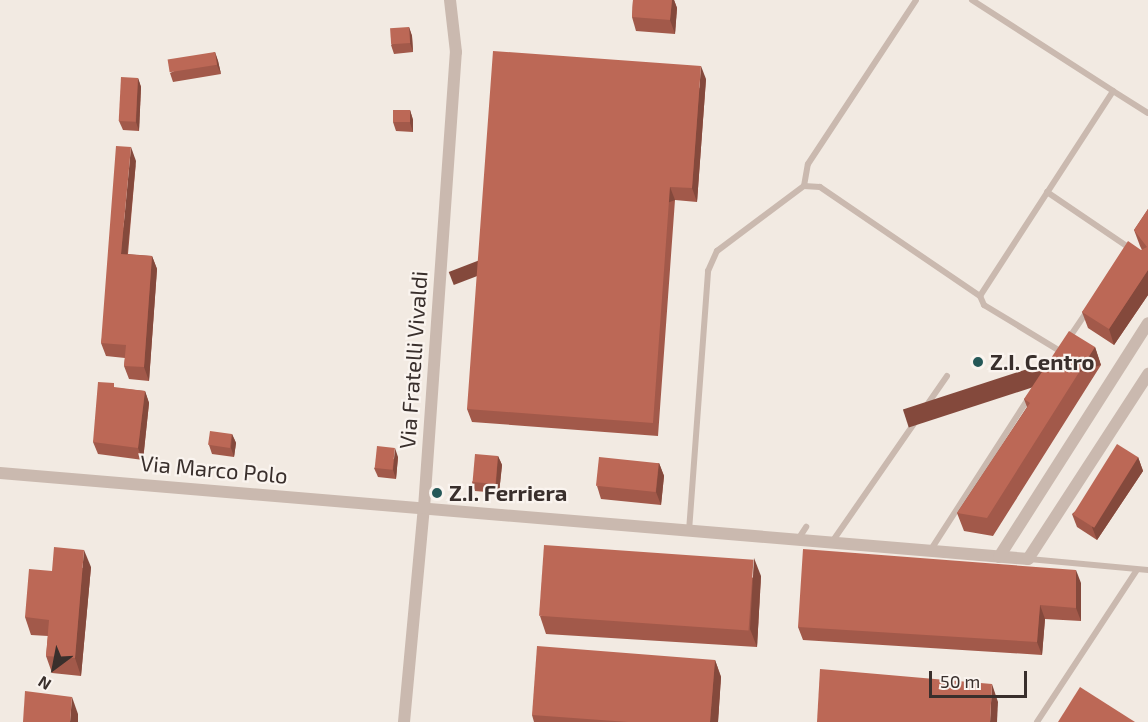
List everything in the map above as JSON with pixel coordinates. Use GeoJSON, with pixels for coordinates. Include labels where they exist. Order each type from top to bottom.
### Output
{"type":"FeatureCollection","features":[{"type":"Feature","properties":{"kind":"street","name":"Via Fratelli Vivaldi"},"geometry":{"type":"LineString","coordinates":[[404,722],[424,508],[456,52],[450,0]]}},
{"type":"Feature","properties":{"kind":"street"},"geometry":{"type":"LineString","coordinates":[[999,557],[1148,323]]}},
{"type":"Feature","properties":{"kind":"street"},"geometry":{"type":"LineString","coordinates":[[1028,559],[1148,374]]}},
{"type":"Feature","properties":{"kind":"street","name":"Via Marco Polo"},"geometry":{"type":"LineString","coordinates":[[0,473],[928,553],[1028,559]]}},
{"type":"Feature","properties":{"kind":"lane"},"geometry":{"type":"LineString","coordinates":[[804,186],[808,164],[916,0]]}},
{"type":"Feature","properties":{"kind":"lane"},"geometry":{"type":"LineString","coordinates":[[972,0],[1148,113]]}},
{"type":"Feature","properties":{"kind":"lane"},"geometry":{"type":"LineString","coordinates":[[980,296],[1113,91]]}},
{"type":"Feature","properties":{"kind":"lane"},"geometry":{"type":"LineString","coordinates":[[688,531],[708,271],[717,251],[804,186],[820,187],[980,296],[984,305],[1059,353]]}},
{"type":"Feature","properties":{"kind":"lane"},"geometry":{"type":"LineString","coordinates":[[1047,192],[1139,255]]}},
{"type":"Feature","properties":{"kind":"lane"},"geometry":{"type":"LineString","coordinates":[[1053,361],[1090,307]]}},
{"type":"Feature","properties":{"kind":"lane"},"geometry":{"type":"LineString","coordinates":[[830,544],[946,376]]}},
{"type":"Feature","properties":{"kind":"lane"},"geometry":{"type":"LineString","coordinates":[[928,553],[1036,386]]}},
{"type":"Feature","properties":{"kind":"lane"},"geometry":{"type":"LineString","coordinates":[[796,541],[806,527]]}},
{"type":"Feature","properties":{"kind":"lane"},"geometry":{"type":"LineString","coordinates":[[1028,559],[1101,563],[1148,570]]}},
{"type":"Feature","properties":{"kind":"lane"},"geometry":{"type":"LineString","coordinates":[[1037,722],[1137,570]]}},
{"type":"Feature","properties":{"kind":"building"},"geometry":{"type":"Polygon","coordinates":[[[633,0],[672,0],[670,20],[632,17],[633,0]]]}},
{"type":"Feature","properties":{"kind":"building"},"geometry":{"type":"Polygon","coordinates":[[[409,27],[410,43],[391,44],[390,28],[409,27]]]}},
{"type":"Feature","properties":{"kind":"building"},"geometry":{"type":"Polygon","coordinates":[[[493,51],[701,66],[692,188],[670,187],[653,423],[467,409],[493,51]]]}},
{"type":"Feature","properties":{"kind":"building"},"geometry":{"type":"Polygon","coordinates":[[[215,52],[217,65],[170,72],[168,60],[215,52]]]}},
{"type":"Feature","properties":{"kind":"building"},"geometry":{"type":"Polygon","coordinates":[[[121,77],[138,78],[136,122],[119,121],[121,77]]]}},
{"type":"Feature","properties":{"kind":"building"},"geometry":{"type":"Polygon","coordinates":[[[393,110],[410,110],[410,122],[393,122],[393,110]]]}},
{"type":"Feature","properties":{"kind":"building"},"geometry":{"type":"Polygon","coordinates":[[[116,146],[131,147],[121,254],[152,256],[144,367],[124,366],[126,345],[101,343],[116,146]]]}},
{"type":"Feature","properties":{"kind":"building"},"geometry":{"type":"Polygon","coordinates":[[[1148,209],[1148,270],[1109,329],[1082,312],[1128,241],[1141,250],[1147,247],[1134,230],[1148,209]]]}},
{"type":"Feature","properties":{"kind":"building"},"geometry":{"type":"Polygon","coordinates":[[[1069,331],[1095,347],[987,518],[957,513],[1030,403],[1024,399],[1069,331]]]}},
{"type":"Feature","properties":{"kind":"building"},"geometry":{"type":"Polygon","coordinates":[[[98,382],[114,383],[114,387],[145,391],[138,448],[93,442],[98,382]]]}},
{"type":"Feature","properties":{"kind":"building"},"geometry":{"type":"Polygon","coordinates":[[[210,431],[232,434],[230,448],[208,445],[210,431]]]}},
{"type":"Feature","properties":{"kind":"building"},"geometry":{"type":"Polygon","coordinates":[[[1117,444],[1138,457],[1094,528],[1073,514],[1117,444]]]}},
{"type":"Feature","properties":{"kind":"building"},"geometry":{"type":"Polygon","coordinates":[[[377,446],[395,448],[393,470],[375,468],[377,446]]]}},
{"type":"Feature","properties":{"kind":"building"},"geometry":{"type":"Polygon","coordinates":[[[475,454],[498,456],[495,484],[473,482],[475,454]]]}},
{"type":"Feature","properties":{"kind":"building"},"geometry":{"type":"Polygon","coordinates":[[[599,457],[659,463],[656,492],[596,486],[599,457]]]}},
{"type":"Feature","properties":{"kind":"building"},"geometry":{"type":"Polygon","coordinates":[[[544,545],[753,560],[749,630],[539,616],[544,545]]]}},
{"type":"Feature","properties":{"kind":"building"},"geometry":{"type":"Polygon","coordinates":[[[54,547],[84,550],[75,658],[46,656],[49,620],[25,617],[29,569],[52,571],[54,547]]]}},
{"type":"Feature","properties":{"kind":"building"},"geometry":{"type":"Polygon","coordinates":[[[803,549],[1076,570],[1076,608],[1040,605],[1037,642],[798,627],[803,549]]]}},
{"type":"Feature","properties":{"kind":"building"},"geometry":{"type":"Polygon","coordinates":[[[537,646],[715,660],[710,722],[628,722],[532,715],[537,646]]]}},
{"type":"Feature","properties":{"kind":"building"},"geometry":{"type":"Polygon","coordinates":[[[820,669],[992,684],[990,722],[817,722],[820,669]]]}},
{"type":"Feature","properties":{"kind":"building"},"geometry":{"type":"Polygon","coordinates":[[[1080,687],[1135,722],[1058,722],[1080,687]]]}},
{"type":"Feature","properties":{"kind":"building"},"geometry":{"type":"Polygon","coordinates":[[[25,691],[72,697],[70,722],[23,722],[25,691]]]}},
{"type":"Feature","properties":{"kind":"place","name":"Z.I. Centro"},"geometry":{"type":"Point","coordinates":[978,362]}},
{"type":"Feature","properties":{"kind":"place","name":"Z.I. Ferriera"},"geometry":{"type":"Point","coordinates":[437,493]}}]}
